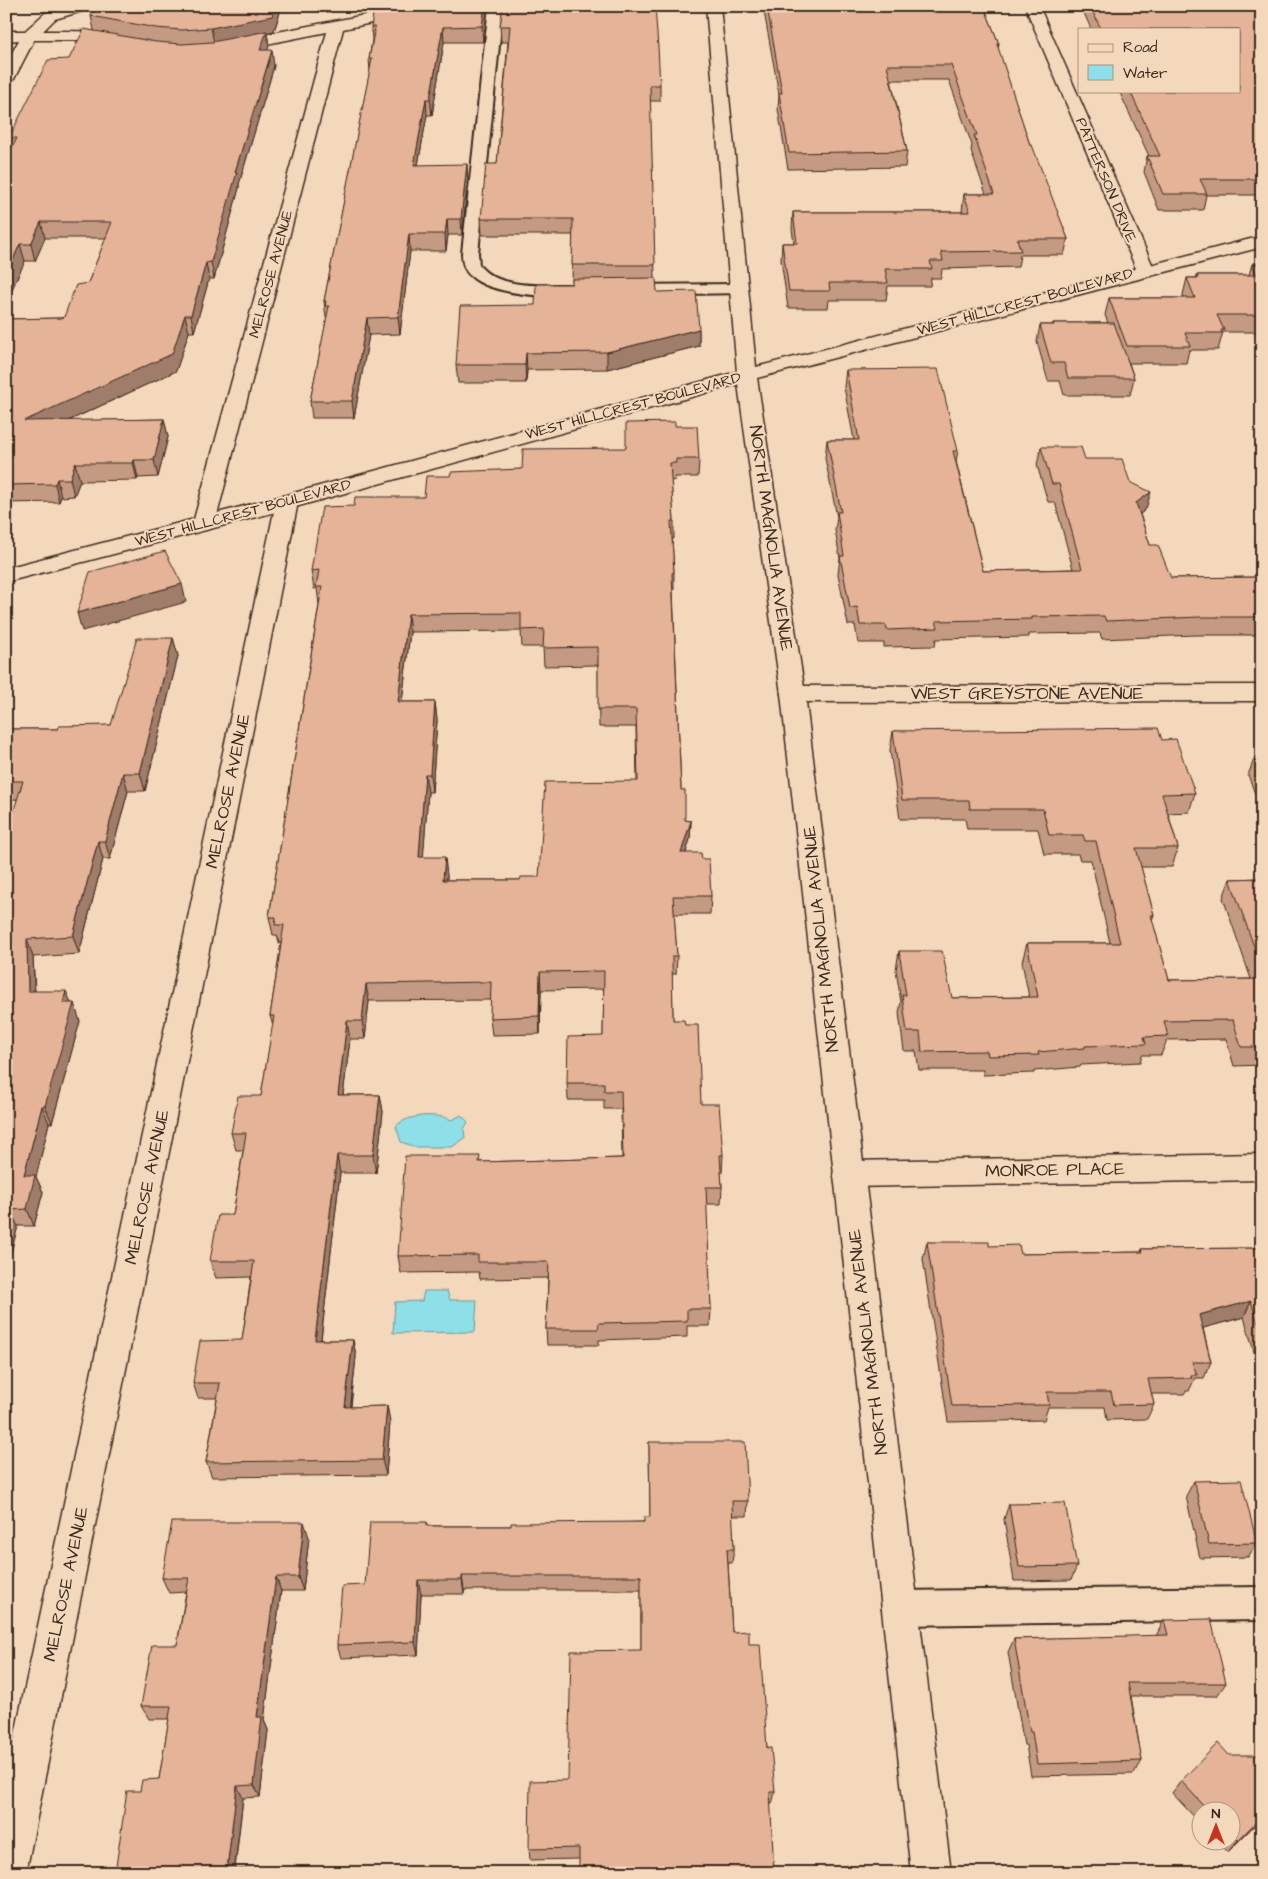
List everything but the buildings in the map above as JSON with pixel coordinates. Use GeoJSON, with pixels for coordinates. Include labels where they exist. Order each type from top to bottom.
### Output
{"type":"FeatureCollection","features":[{"type":"Feature","properties":{"kind":"street"},"geometry":{"type":"LineString","coordinates":[[6,79],[29,36],[50,16],[85,6]]}},
{"type":"Feature","properties":{"kind":"street"},"geometry":{"type":"LineString","coordinates":[[214,50],[434,6]]}},
{"type":"Feature","properties":{"kind":"street","name":"NORTH MAGNOLIA AVENUE"},"geometry":{"type":"LineString","coordinates":[[713,6],[746,375],[793,694],[931,1873]]}},
{"type":"Feature","properties":{"kind":"street","name":"PATTERSON DRIVE"},"geometry":{"type":"LineString","coordinates":[[1032,6],[1146,271]]}},
{"type":"Feature","properties":{"kind":"street","name":"MELROSE AVENUE"},"geometry":{"type":"LineString","coordinates":[[204,523],[337,24]]}},
{"type":"Feature","properties":{"kind":"street"},"geometry":{"type":"LineString","coordinates":[[6,36],[77,35],[135,44]]}},
{"type":"Feature","properties":{"kind":"street","name":"WEST HILLCREST BOULEVARD"},"geometry":{"type":"LineString","coordinates":[[6,575],[287,502],[746,375],[1262,241]]}},
{"type":"Feature","properties":{"kind":"street","name":"MELROSE AVENUE"},"geometry":{"type":"LineString","coordinates":[[6,1873],[287,502]]}},
{"type":"Feature","properties":{"kind":"street","name":"WEST GREYSTONE AVENUE"},"geometry":{"type":"LineString","coordinates":[[793,694],[1262,693]]}},
{"type":"Feature","properties":{"kind":"street","name":"MONROE PLACE"},"geometry":{"type":"LineString","coordinates":[[848,1174],[1262,1167]]}},
{"type":"Feature","properties":{"kind":"lane"},"geometry":{"type":"LineString","coordinates":[[496,6],[470,254],[471,266],[480,276],[502,285],[528,289],[584,290]]}},
{"type":"Feature","properties":{"kind":"lane"},"geometry":{"type":"LineString","coordinates":[[613,290],[739,289]]}},
{"type":"Feature","properties":{"kind":"lane"},"geometry":{"type":"LineString","coordinates":[[899,1608],[1262,1603]]}},
{"type":"Feature","properties":{"kind":"water"},"geometry":{"type":"Polygon","coordinates":[[[461,1115],[468,1122],[464,1129],[465,1138],[452,1147],[416,1147],[401,1142],[396,1126],[415,1117],[439,1116],[452,1120],[461,1115]]]}},
{"type":"Feature","properties":{"kind":"water"},"geometry":{"type":"Polygon","coordinates":[[[424,1291],[447,1291],[450,1300],[477,1300],[475,1332],[393,1333],[395,1302],[422,1301],[424,1291]]]}}]}
